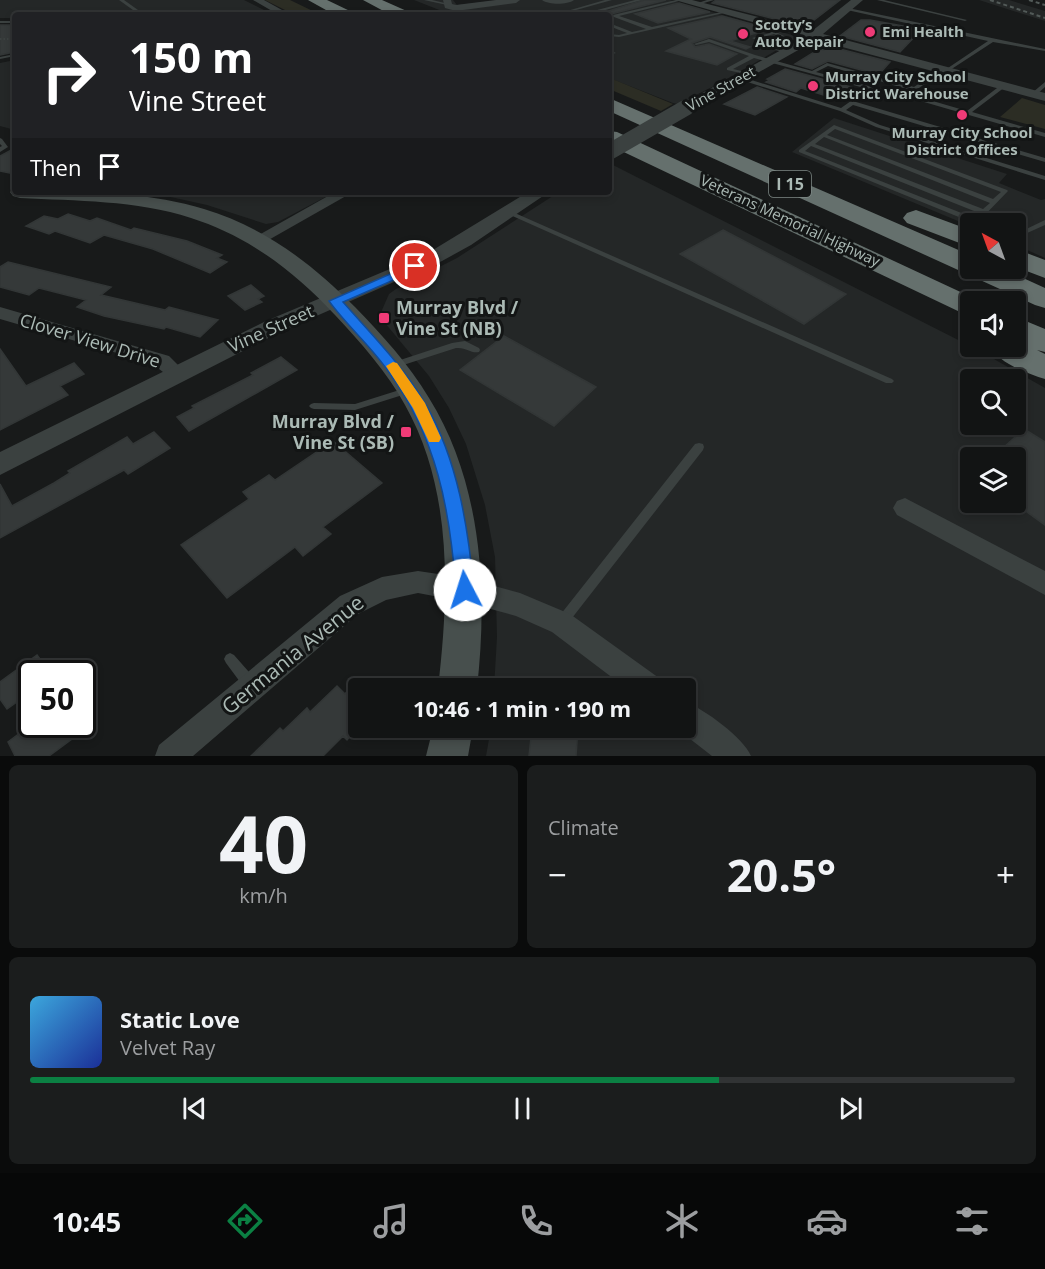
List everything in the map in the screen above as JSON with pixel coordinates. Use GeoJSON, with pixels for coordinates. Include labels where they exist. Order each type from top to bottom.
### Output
{"type":"FeatureCollection","features":[{"type":"Feature","properties":{"kind":"highway"},"geometry":{"type":"LineString","coordinates":[[315,0],[341,12]]}},
{"type":"Feature","properties":{"kind":"highway"},"geometry":{"type":"LineString","coordinates":[[370,0],[397,12]]}},
{"type":"Feature","properties":{"kind":"highway","name":"Veterans Memorial Highway"},"geometry":{"type":"LineString","coordinates":[[612,105],[960,261]]}},
{"type":"Feature","properties":{"kind":"highway","name":"Veterans Memorial Highway"},"geometry":{"type":"LineString","coordinates":[[612,138],[960,301]]}},
{"type":"Feature","properties":{"kind":"highway"},"geometry":{"type":"LineString","coordinates":[[686,138],[748,152],[960,225]]}},
{"type":"Feature","properties":{"kind":"highway"},"geometry":{"type":"LineString","coordinates":[[856,252],[894,288],[960,324]]}},
{"type":"Feature","properties":{"kind":"highway"},"geometry":{"type":"LineString","coordinates":[[1026,261],[1045,270]]}},
{"type":"Feature","properties":{"kind":"highway"},"geometry":{"type":"LineString","coordinates":[[1001,279],[1045,299]]}},
{"type":"Feature","properties":{"kind":"highway"},"geometry":{"type":"LineString","coordinates":[[1026,332],[1045,342]]}},
{"type":"Feature","properties":{"kind":"highway"},"geometry":{"type":"LineString","coordinates":[[1024,357],[1045,368]]}},
{"type":"Feature","properties":{"kind":"main road"},"geometry":{"type":"LineString","coordinates":[[86,195],[120,198],[182,209],[220,220],[260,239],[286,257],[335,301],[401,378],[430,427],[445,465],[461,547],[465,590],[459,678]]}},
{"type":"Feature","properties":{"kind":"main road"},"geometry":{"type":"LineString","coordinates":[[447,756],[451,738]]}},
{"type":"Feature","properties":{"kind":"street"},"geometry":{"type":"LineString","coordinates":[[257,0],[280,12]]}},
{"type":"Feature","properties":{"kind":"street"},"geometry":{"type":"LineString","coordinates":[[449,4],[516,0]]}},
{"type":"Feature","properties":{"kind":"street"},"geometry":{"type":"LineString","coordinates":[[546,0],[570,0]]}},
{"type":"Feature","properties":{"kind":"street"},"geometry":{"type":"LineString","coordinates":[[688,1],[779,30],[814,35],[1040,95]]}},
{"type":"Feature","properties":{"kind":"street","name":"Vine Street"},"geometry":{"type":"LineString","coordinates":[[612,150],[772,60],[781,49],[814,35],[855,2]]}},
{"type":"Feature","properties":{"kind":"street"},"geometry":{"type":"LineString","coordinates":[[260,239],[341,195]]}},
{"type":"Feature","properties":{"kind":"street","name":"Vine Street"},"geometry":{"type":"LineString","coordinates":[[0,464],[274,326],[435,257],[535,195]]}},
{"type":"Feature","properties":{"kind":"street","name":"Clover View Drive"},"geometry":{"type":"LineString","coordinates":[[0,313],[148,356],[162,361],[177,374]]}},
{"type":"Feature","properties":{"kind":"street"},"geometry":{"type":"LineString","coordinates":[[905,508],[1045,584]]}},
{"type":"Feature","properties":{"kind":"street","name":"Germania Avenue"},"geometry":{"type":"LineString","coordinates":[[170,756],[349,605],[370,594],[418,582],[465,590],[520,605],[561,623],[635,678]]}},
{"type":"Feature","properties":{"kind":"street"},"geometry":{"type":"LineString","coordinates":[[696,725],[736,756]]}},
{"type":"Feature","properties":{"kind":"lane"},"geometry":{"type":"LineString","coordinates":[[122,0],[139,12]]}},
{"type":"Feature","properties":{"kind":"lane"},"geometry":{"type":"LineString","coordinates":[[426,0],[449,4]]}},
{"type":"Feature","properties":{"kind":"lane"},"geometry":{"type":"LineString","coordinates":[[565,12],[610,0]]}},
{"type":"Feature","properties":{"kind":"lane"},"geometry":{"type":"LineString","coordinates":[[594,12],[640,0]]}},
{"type":"Feature","properties":{"kind":"lane"},"geometry":{"type":"LineString","coordinates":[[612,17],[688,1],[712,0]]}},
{"type":"Feature","properties":{"kind":"lane"},"geometry":{"type":"LineString","coordinates":[[879,0],[965,20]]}},
{"type":"Feature","properties":{"kind":"lane"},"geometry":{"type":"LineString","coordinates":[[855,2],[992,39],[1045,50]]}},
{"type":"Feature","properties":{"kind":"lane"},"geometry":{"type":"LineString","coordinates":[[612,35],[619,36],[726,12]]}},
{"type":"Feature","properties":{"kind":"lane"},"geometry":{"type":"LineString","coordinates":[[612,17],[652,29]]}},
{"type":"Feature","properties":{"kind":"lane"},"geometry":{"type":"LineString","coordinates":[[612,25],[634,33]]}},
{"type":"Feature","properties":{"kind":"lane"},"geometry":{"type":"LineString","coordinates":[[779,30],[788,39],[781,49],[754,38],[779,30]]}},
{"type":"Feature","properties":{"kind":"lane"},"geometry":{"type":"LineString","coordinates":[[905,95],[992,39]]}},
{"type":"Feature","properties":{"kind":"lane"},"geometry":{"type":"LineString","coordinates":[[696,44],[709,40],[753,56],[872,89],[905,95],[1045,135]]}},
{"type":"Feature","properties":{"kind":"lane"},"geometry":{"type":"LineString","coordinates":[[753,56],[729,69],[842,110],[878,126],[1045,178]]}},
{"type":"Feature","properties":{"kind":"lane"},"geometry":{"type":"LineString","coordinates":[[813,72],[827,64],[914,89]]}},
{"type":"Feature","properties":{"kind":"lane"},"geometry":{"type":"LineString","coordinates":[[1040,95],[1045,84]]}},
{"type":"Feature","properties":{"kind":"lane"},"geometry":{"type":"LineString","coordinates":[[967,113],[1003,86]]}},
{"type":"Feature","properties":{"kind":"lane"},"geometry":{"type":"LineString","coordinates":[[842,110],[872,89]]}},
{"type":"Feature","properties":{"kind":"lane"},"geometry":{"type":"LineString","coordinates":[[853,103],[1045,160]]}},
{"type":"Feature","properties":{"kind":"lane"},"geometry":{"type":"LineString","coordinates":[[811,144],[983,212],[1005,191],[834,127],[801,151],[960,224]]}},
{"type":"Feature","properties":{"kind":"lane"},"geometry":{"type":"LineString","coordinates":[[823,135],[994,202]]}},
{"type":"Feature","properties":{"kind":"lane"},"geometry":{"type":"LineString","coordinates":[[0,140],[5,147],[0,150]]}},
{"type":"Feature","properties":{"kind":"lane"},"geometry":{"type":"LineString","coordinates":[[508,212],[889,381]]}},
{"type":"Feature","properties":{"kind":"lane"},"geometry":{"type":"LineString","coordinates":[[1026,231],[1045,222]]}},
{"type":"Feature","properties":{"kind":"lane"},"geometry":{"type":"LineString","coordinates":[[315,406],[355,407],[455,345],[465,344],[476,350]]}},
{"type":"Feature","properties":{"kind":"lane"},"geometry":{"type":"LineString","coordinates":[[561,623],[699,447]]}},
{"type":"Feature","properties":{"kind":"lane"},"geometry":{"type":"LineString","coordinates":[[230,659],[252,687]]}},
{"type":"Feature","properties":{"kind":"shaded area"},"geometry":{"type":"Polygon","coordinates":[[[0,0],[244,0],[268,12],[12,12],[12,18],[0,18],[0,0]]]}},
{"type":"Feature","properties":{"kind":"shaded area"},"geometry":{"type":"Polygon","coordinates":[[[265,0],[290,0],[315,12],[289,12],[265,0]]]}},
{"type":"Feature","properties":{"kind":"shaded area"},"geometry":{"type":"Polygon","coordinates":[[[414,0],[453,0],[457,5],[500,0],[670,0],[799,37],[724,81],[678,104],[612,79],[612,12],[444,12],[414,0]]]}},
{"type":"Feature","properties":{"kind":"shaded area"},"geometry":{"type":"Polygon","coordinates":[[[979,0],[1009,0],[1045,11],[1045,21],[979,0]]]}},
{"type":"Feature","properties":{"kind":"shaded area"},"geometry":{"type":"Polygon","coordinates":[[[12,61],[12,129],[0,126],[0,63],[12,61]]]}},
{"type":"Feature","properties":{"kind":"shaded area"},"geometry":{"type":"Polygon","coordinates":[[[612,79],[673,104],[661,111],[612,90],[612,79]]]}},
{"type":"Feature","properties":{"kind":"shaded area"},"geometry":{"type":"Polygon","coordinates":[[[1022,98],[1045,105],[1045,129],[1000,117],[1022,98]]]}},
{"type":"Feature","properties":{"kind":"shaded area"},"geometry":{"type":"Polygon","coordinates":[[[834,118],[1007,174],[999,183],[1041,200],[1045,199],[1045,258],[1026,249],[1026,213],[960,213],[960,222],[792,152],[834,118]]]}},
{"type":"Feature","properties":{"kind":"shaded area"},"geometry":{"type":"Polygon","coordinates":[[[612,165],[960,341],[960,357],[990,357],[1012,369],[960,369],[960,435],[1026,435],[1026,377],[1045,388],[1045,756],[486,756],[489,738],[696,738],[696,678],[495,678],[497,637],[495,557],[485,505],[466,444],[449,408],[429,376],[385,323],[382,310],[389,294],[457,258],[554,195],[612,195],[612,165]]]}},
{"type":"Feature","properties":{"kind":"shaded area"},"geometry":{"type":"Polygon","coordinates":[[[162,195],[329,195],[278,222],[266,224],[207,205],[162,195]]]}},
{"type":"Feature","properties":{"kind":"building"},"geometry":{"type":"Polygon","coordinates":[[[644,0],[666,0],[612,14],[606,12],[644,0]]]}},
{"type":"Feature","properties":{"kind":"building"},"geometry":{"type":"Polygon","coordinates":[[[716,0],[840,0],[814,20],[798,25],[712,3],[716,0]]]}},
{"type":"Feature","properties":{"kind":"building"},"geometry":{"type":"Polygon","coordinates":[[[679,3],[710,12],[658,23],[635,14],[679,3]]]}},
{"type":"Feature","properties":{"kind":"building"},"geometry":{"type":"Polygon","coordinates":[[[722,16],[769,29],[730,41],[750,47],[746,49],[710,37],[692,43],[695,47],[709,44],[737,54],[717,65],[666,51],[691,39],[668,28],[722,16]]]}},
{"type":"Feature","properties":{"kind":"building"},"geometry":{"type":"Polygon","coordinates":[[[861,20],[914,28],[919,32],[900,52],[840,36],[861,20]]]}},
{"type":"Feature","properties":{"kind":"building"},"geometry":{"type":"Polygon","coordinates":[[[0,25],[12,25],[12,53],[0,55],[0,25]]]}},
{"type":"Feature","properties":{"kind":"building"},"geometry":{"type":"Polygon","coordinates":[[[828,46],[890,62],[880,73],[828,61],[812,69],[795,64],[828,46]]]}},
{"type":"Feature","properties":{"kind":"building","name":"Murray City School District Warehouse"},"geometry":{"type":"Polygon","coordinates":[[[785,69],[851,87],[833,98],[801,88],[796,92],[766,82],[770,80],[767,79],[785,69]]]}},
{"type":"Feature","properties":{"kind":"building"},"geometry":{"type":"Polygon","coordinates":[[[757,87],[787,97],[755,115],[724,104],[757,87]]]}},
{"type":"Feature","properties":{"kind":"building"},"geometry":{"type":"Polygon","coordinates":[[[12,150],[12,173],[0,171],[0,156],[12,150]]]}},
{"type":"Feature","properties":{"kind":"building"},"geometry":{"type":"Polygon","coordinates":[[[68,214],[90,221],[97,218],[131,230],[134,228],[187,241],[222,255],[217,258],[227,262],[210,273],[153,249],[104,235],[90,243],[55,231],[49,234],[26,226],[44,216],[58,219],[68,214]]]}},
{"type":"Feature","properties":{"kind":"building"},"geometry":{"type":"Polygon","coordinates":[[[723,230],[846,294],[804,324],[680,254],[723,230]]]}},
{"type":"Feature","properties":{"kind":"building"},"geometry":{"type":"Polygon","coordinates":[[[8,262],[111,287],[101,295],[165,310],[169,307],[218,320],[200,337],[166,327],[164,329],[104,316],[77,307],[86,300],[39,288],[29,295],[0,287],[0,267],[8,262]]]}},
{"type":"Feature","properties":{"kind":"building"},"geometry":{"type":"Polygon","coordinates":[[[251,285],[264,296],[258,299],[262,302],[245,310],[228,296],[251,285]]]}},
{"type":"Feature","properties":{"kind":"building"},"geometry":{"type":"Polygon","coordinates":[[[504,336],[596,387],[554,426],[460,370],[504,336]]]}},
{"type":"Feature","properties":{"kind":"building"},"geometry":{"type":"Polygon","coordinates":[[[0,349],[26,386],[74,363],[84,374],[60,386],[68,395],[0,430],[0,349]]]}},
{"type":"Feature","properties":{"kind":"building"},"geometry":{"type":"Polygon","coordinates":[[[281,357],[297,370],[189,431],[177,417],[194,408],[192,406],[253,375],[251,373],[281,357]]]}},
{"type":"Feature","properties":{"kind":"building"},"geometry":{"type":"Polygon","coordinates":[[[1026,430],[1045,442],[1045,525],[1026,511],[1026,447],[1004,447],[1017,435],[1026,435],[1026,430]]]}},
{"type":"Feature","properties":{"kind":"building"},"geometry":{"type":"Polygon","coordinates":[[[154,432],[170,448],[128,474],[124,470],[0,538],[0,484],[12,506],[54,483],[70,473],[68,471],[127,437],[133,444],[154,432]]]}},
{"type":"Feature","properties":{"kind":"building"},"geometry":{"type":"Polygon","coordinates":[[[333,441],[382,483],[323,527],[331,534],[303,556],[295,547],[227,598],[181,545],[249,499],[243,492],[269,475],[275,480],[333,441]]]}},
{"type":"Feature","properties":{"kind":"building"},"geometry":{"type":"Polygon","coordinates":[[[37,655],[41,660],[30,660],[37,655]]]}},
{"type":"Feature","properties":{"kind":"building"},"geometry":{"type":"Polygon","coordinates":[[[18,669],[18,701],[7,709],[0,699],[0,682],[18,669]]]}},
{"type":"Feature","properties":{"kind":"building"},"geometry":{"type":"Polygon","coordinates":[[[337,686],[345,694],[348,690],[349,738],[347,740],[343,736],[323,756],[251,756],[280,728],[283,731],[307,708],[310,712],[337,686]]]}},
{"type":"Feature","properties":{"kind":"building"},"geometry":{"type":"Polygon","coordinates":[[[18,734],[18,738],[73,738],[49,756],[15,756],[8,742],[18,734]]]}},
{"type":"Feature","properties":{"kind":"building"},"geometry":{"type":"Polygon","coordinates":[[[531,738],[577,738],[576,756],[529,756],[531,738]]]}},
{"type":"Feature","properties":{"kind":"railway"},"geometry":{"type":"LineString","coordinates":[[990,0],[1045,18]]}},
{"type":"Feature","properties":{"kind":"railway"},"geometry":{"type":"LineString","coordinates":[[1029,0],[1045,5]]}},
{"type":"Feature","properties":{"kind":"slow traffic"},"geometry":{"type":"LineString","coordinates":[[393,366],[420,406],[434,438]]}},
{"type":"Feature","properties":{"kind":"place","name":"Emi Health"},"geometry":{"type":"Point","coordinates":[870,32]}},
{"type":"Feature","properties":{"kind":"place","name":"Scotty’s Auto Repair"},"geometry":{"type":"Point","coordinates":[743,34]}},
{"type":"Feature","properties":{"kind":"place","name":"Murray City School District Warehouse"},"geometry":{"type":"Point","coordinates":[813,86]}},
{"type":"Feature","properties":{"kind":"place","name":"Murray City School District Offices"},"geometry":{"type":"Point","coordinates":[962,115]}},
{"type":"Feature","properties":{"kind":"place","name":"Murray Blvd / Vine St (NB)"},"geometry":{"type":"Point","coordinates":[384,318]}},
{"type":"Feature","properties":{"kind":"place","name":"Murray Blvd / Vine St (SB)"},"geometry":{"type":"Point","coordinates":[406,432]}},
{"type":"Feature","properties":{"kind":"route"},"geometry":{"type":"LineString","coordinates":[[415,266],[335,301],[392,366],[420,406],[430,427],[445,465],[461,547],[465,590]]}}]}
